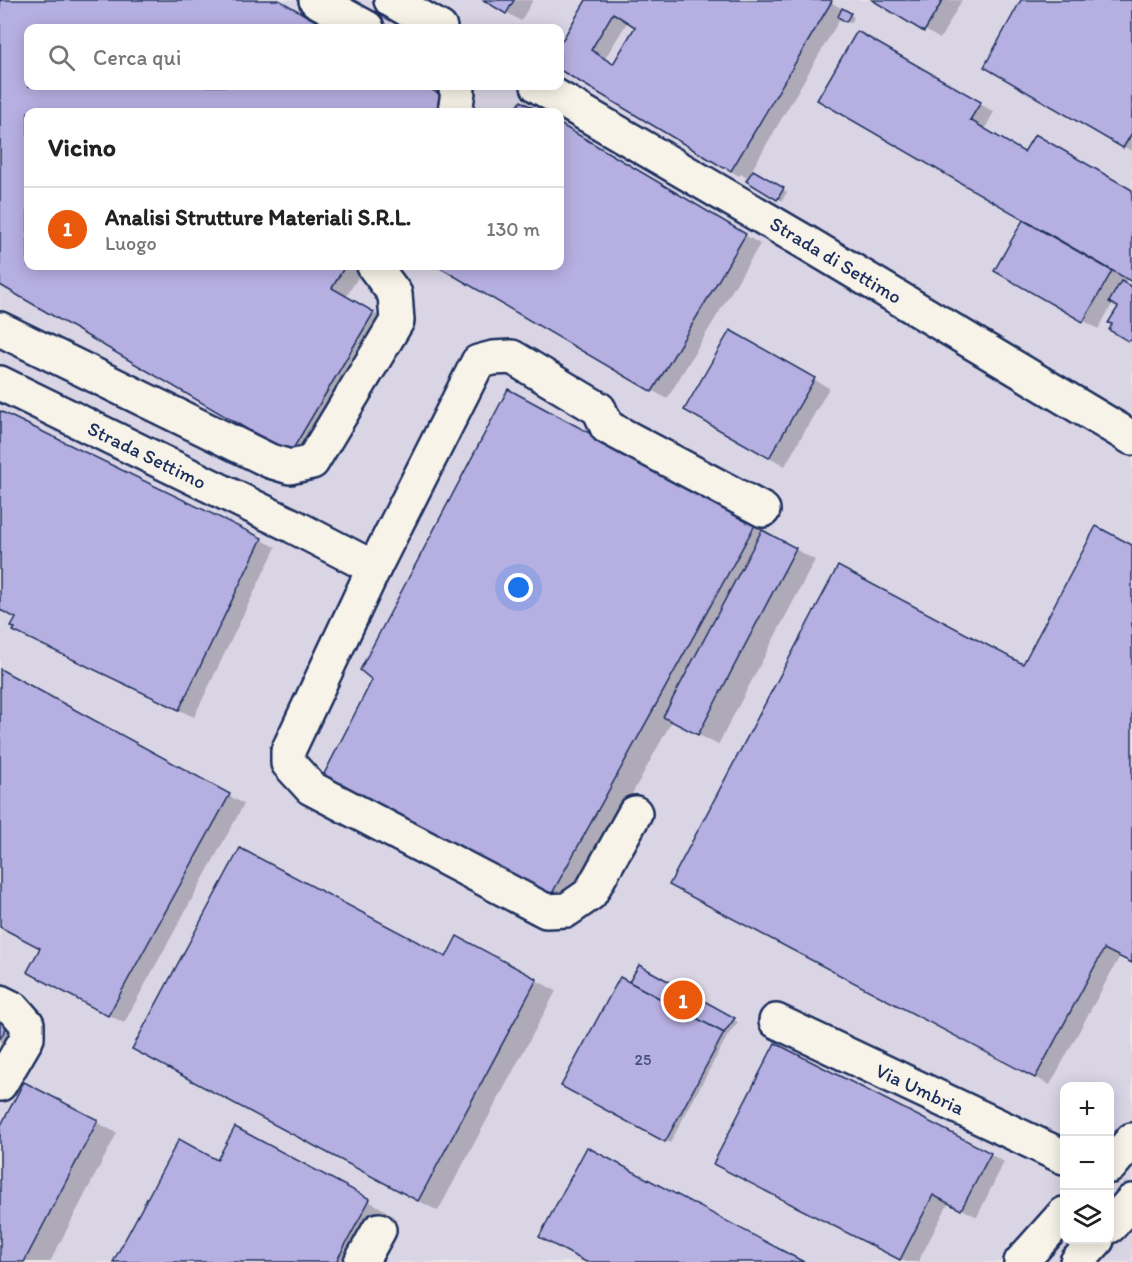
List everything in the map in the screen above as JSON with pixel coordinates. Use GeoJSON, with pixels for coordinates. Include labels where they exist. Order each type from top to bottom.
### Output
{"type":"FeatureCollection","features":[{"type":"Feature","properties":{"kind":"street"},"geometry":{"type":"LineString","coordinates":[[316,0],[360,24]]}},
{"type":"Feature","properties":{"kind":"street"},"geometry":{"type":"LineString","coordinates":[[391,0],[433,24]]}},
{"type":"Feature","properties":{"kind":"street"},"geometry":{"type":"LineString","coordinates":[[456,108],[457,90]]}},
{"type":"Feature","properties":{"kind":"street","name":"Strada di Settimo"},"geometry":{"type":"LineString","coordinates":[[545,90],[805,242],[1132,438]]}},
{"type":"Feature","properties":{"kind":"street"},"geometry":{"type":"LineString","coordinates":[[0,329],[270,461],[290,467],[312,462],[397,321],[395,294],[376,270]]}},
{"type":"Feature","properties":{"kind":"street"},"geometry":{"type":"LineString","coordinates":[[634,813],[590,894],[567,910],[546,911],[310,788],[288,763],[288,751],[374,568],[478,362],[512,357],[599,409],[607,427],[763,510]]}},
{"type":"Feature","properties":{"kind":"street","name":"Strada Settimo"},"geometry":{"type":"LineString","coordinates":[[0,383],[374,568]]}},
{"type":"Feature","properties":{"kind":"street"},"geometry":{"type":"LineString","coordinates":[[0,1002],[14,1009],[27,1023],[27,1038],[0,1084]]}},
{"type":"Feature","properties":{"kind":"street","name":"Via Umbria"},"geometry":{"type":"LineString","coordinates":[[776,1021],[1060,1155]]}},
{"type":"Feature","properties":{"kind":"street"},"geometry":{"type":"LineString","coordinates":[[1114,1161],[1132,1140]]}},
{"type":"Feature","properties":{"kind":"street"},"geometry":{"type":"LineString","coordinates":[[1114,1185],[1132,1201],[1114,1221]]}},
{"type":"Feature","properties":{"kind":"street"},"geometry":{"type":"LineString","coordinates":[[1021,1262],[1060,1219]]}},
{"type":"Feature","properties":{"kind":"street"},"geometry":{"type":"LineString","coordinates":[[361,1262],[379,1230]]}},
{"type":"Feature","properties":{"kind":"street"},"geometry":{"type":"LineString","coordinates":[[1077,1262],[1093,1244]]}},
{"type":"Feature","properties":{"kind":"shaded area"},"geometry":{"type":"Polygon","coordinates":[[[0,0],[1132,0],[1132,1262],[0,1262],[0,0]]]}},
{"type":"Feature","properties":{"kind":"building"},"geometry":{"type":"Polygon","coordinates":[[[0,0],[279,0],[321,24],[24,24],[24,90],[432,90],[445,97],[438,108],[24,108],[24,270],[343,270],[332,288],[374,312],[290,454],[0,285],[0,0]]]}},
{"type":"Feature","properties":{"kind":"building"},"geometry":{"type":"Polygon","coordinates":[[[483,0],[514,0],[506,14],[483,0]]]}},
{"type":"Feature","properties":{"kind":"building"},"geometry":{"type":"Polygon","coordinates":[[[586,0],[832,1],[731,171],[564,72],[564,37],[586,0]],[[613,13],[591,50],[613,64],[635,27],[613,13]]]}},
{"type":"Feature","properties":{"kind":"building"},"geometry":{"type":"Polygon","coordinates":[[[872,0],[943,0],[924,32],[872,0]]]}},
{"type":"Feature","properties":{"kind":"building"},"geometry":{"type":"Polygon","coordinates":[[[1021,0],[1132,0],[1132,133],[1123,148],[984,67],[1021,0]]]}},
{"type":"Feature","properties":{"kind":"building"},"geometry":{"type":"Polygon","coordinates":[[[842,8],[851,13],[846,22],[838,17],[842,8]]]}},
{"type":"Feature","properties":{"kind":"building"},"geometry":{"type":"Polygon","coordinates":[[[857,31],[981,102],[970,120],[1024,152],[1035,134],[1132,190],[1132,282],[817,100],[857,31]]]}},
{"type":"Feature","properties":{"kind":"building"},"geometry":{"type":"Polygon","coordinates":[[[521,101],[533,108],[517,108],[521,101]]]}},
{"type":"Feature","properties":{"kind":"building"},"geometry":{"type":"Polygon","coordinates":[[[564,126],[746,234],[652,392],[444,270],[564,270],[564,126]]]}},
{"type":"Feature","properties":{"kind":"building"},"geometry":{"type":"Polygon","coordinates":[[[753,170],[784,188],[777,200],[746,181],[753,170]]]}},
{"type":"Feature","properties":{"kind":"building"},"geometry":{"type":"Polygon","coordinates":[[[1023,220],[1112,271],[1083,322],[994,271],[1023,220]]]}},
{"type":"Feature","properties":{"kind":"building"},"geometry":{"type":"Polygon","coordinates":[[[1121,281],[1132,287],[1132,340],[1128,341],[1109,330],[1112,324],[1108,323],[1118,307],[1109,302],[1121,281]]]}},
{"type":"Feature","properties":{"kind":"building"},"geometry":{"type":"Polygon","coordinates":[[[730,330],[815,378],[769,458],[684,410],[730,330]]]}},
{"type":"Feature","properties":{"kind":"building"},"geometry":{"type":"Polygon","coordinates":[[[508,389],[756,523],[550,897],[322,778],[372,680],[360,670],[508,389]]]}},
{"type":"Feature","properties":{"kind":"building"},"geometry":{"type":"Polygon","coordinates":[[[0,411],[262,538],[179,710],[13,631],[15,628],[11,627],[16,618],[0,610],[0,411]]]}},
{"type":"Feature","properties":{"kind":"building"},"geometry":{"type":"Polygon","coordinates":[[[1096,526],[1132,545],[1132,963],[1104,949],[1035,1078],[669,885],[838,566],[1023,664],[1096,526]]]}},
{"type":"Feature","properties":{"kind":"building"},"geometry":{"type":"Polygon","coordinates":[[[762,530],[796,548],[698,735],[663,717],[762,530]]]}},
{"type":"Feature","properties":{"kind":"building"},"geometry":{"type":"Polygon","coordinates":[[[0,669],[230,794],[108,1016],[27,972],[40,948],[0,927],[0,669]]]}},
{"type":"Feature","properties":{"kind":"building"},"geometry":{"type":"Polygon","coordinates":[[[240,848],[446,957],[457,936],[537,979],[418,1201],[132,1049],[240,848]]]}},
{"type":"Feature","properties":{"kind":"building"},"geometry":{"type":"Polygon","coordinates":[[[639,965],[735,1018],[724,1033],[629,982],[639,965]]]}},
{"type":"Feature","properties":{"kind":"building"},"geometry":{"type":"Polygon","coordinates":[[[620,977],[724,1033],[665,1142],[561,1086],[620,977]]]}},
{"type":"Feature","properties":{"kind":"building"},"geometry":{"type":"Polygon","coordinates":[[[0,1022],[7,1026],[0,1039],[0,1022]]]}},
{"type":"Feature","properties":{"kind":"building"},"geometry":{"type":"Polygon","coordinates":[[[775,1043],[991,1153],[961,1210],[933,1195],[900,1260],[713,1164],[775,1043]]]}},
{"type":"Feature","properties":{"kind":"building"},"geometry":{"type":"Polygon","coordinates":[[[24,1082],[98,1120],[24,1262],[0,1262],[0,1127],[24,1082]]]}},
{"type":"Feature","properties":{"kind":"building"},"geometry":{"type":"Polygon","coordinates":[[[235,1127],[370,1199],[336,1262],[113,1262],[179,1139],[217,1160],[235,1127]]]}},
{"type":"Feature","properties":{"kind":"building"},"geometry":{"type":"Polygon","coordinates":[[[587,1147],[804,1262],[586,1262],[539,1237],[587,1147]]]}},
{"type":"Feature","properties":{"kind":"place","name":"Analisi Strutture Materiali S.R.L."},"geometry":{"type":"Point","coordinates":[683,1000]}}]}
